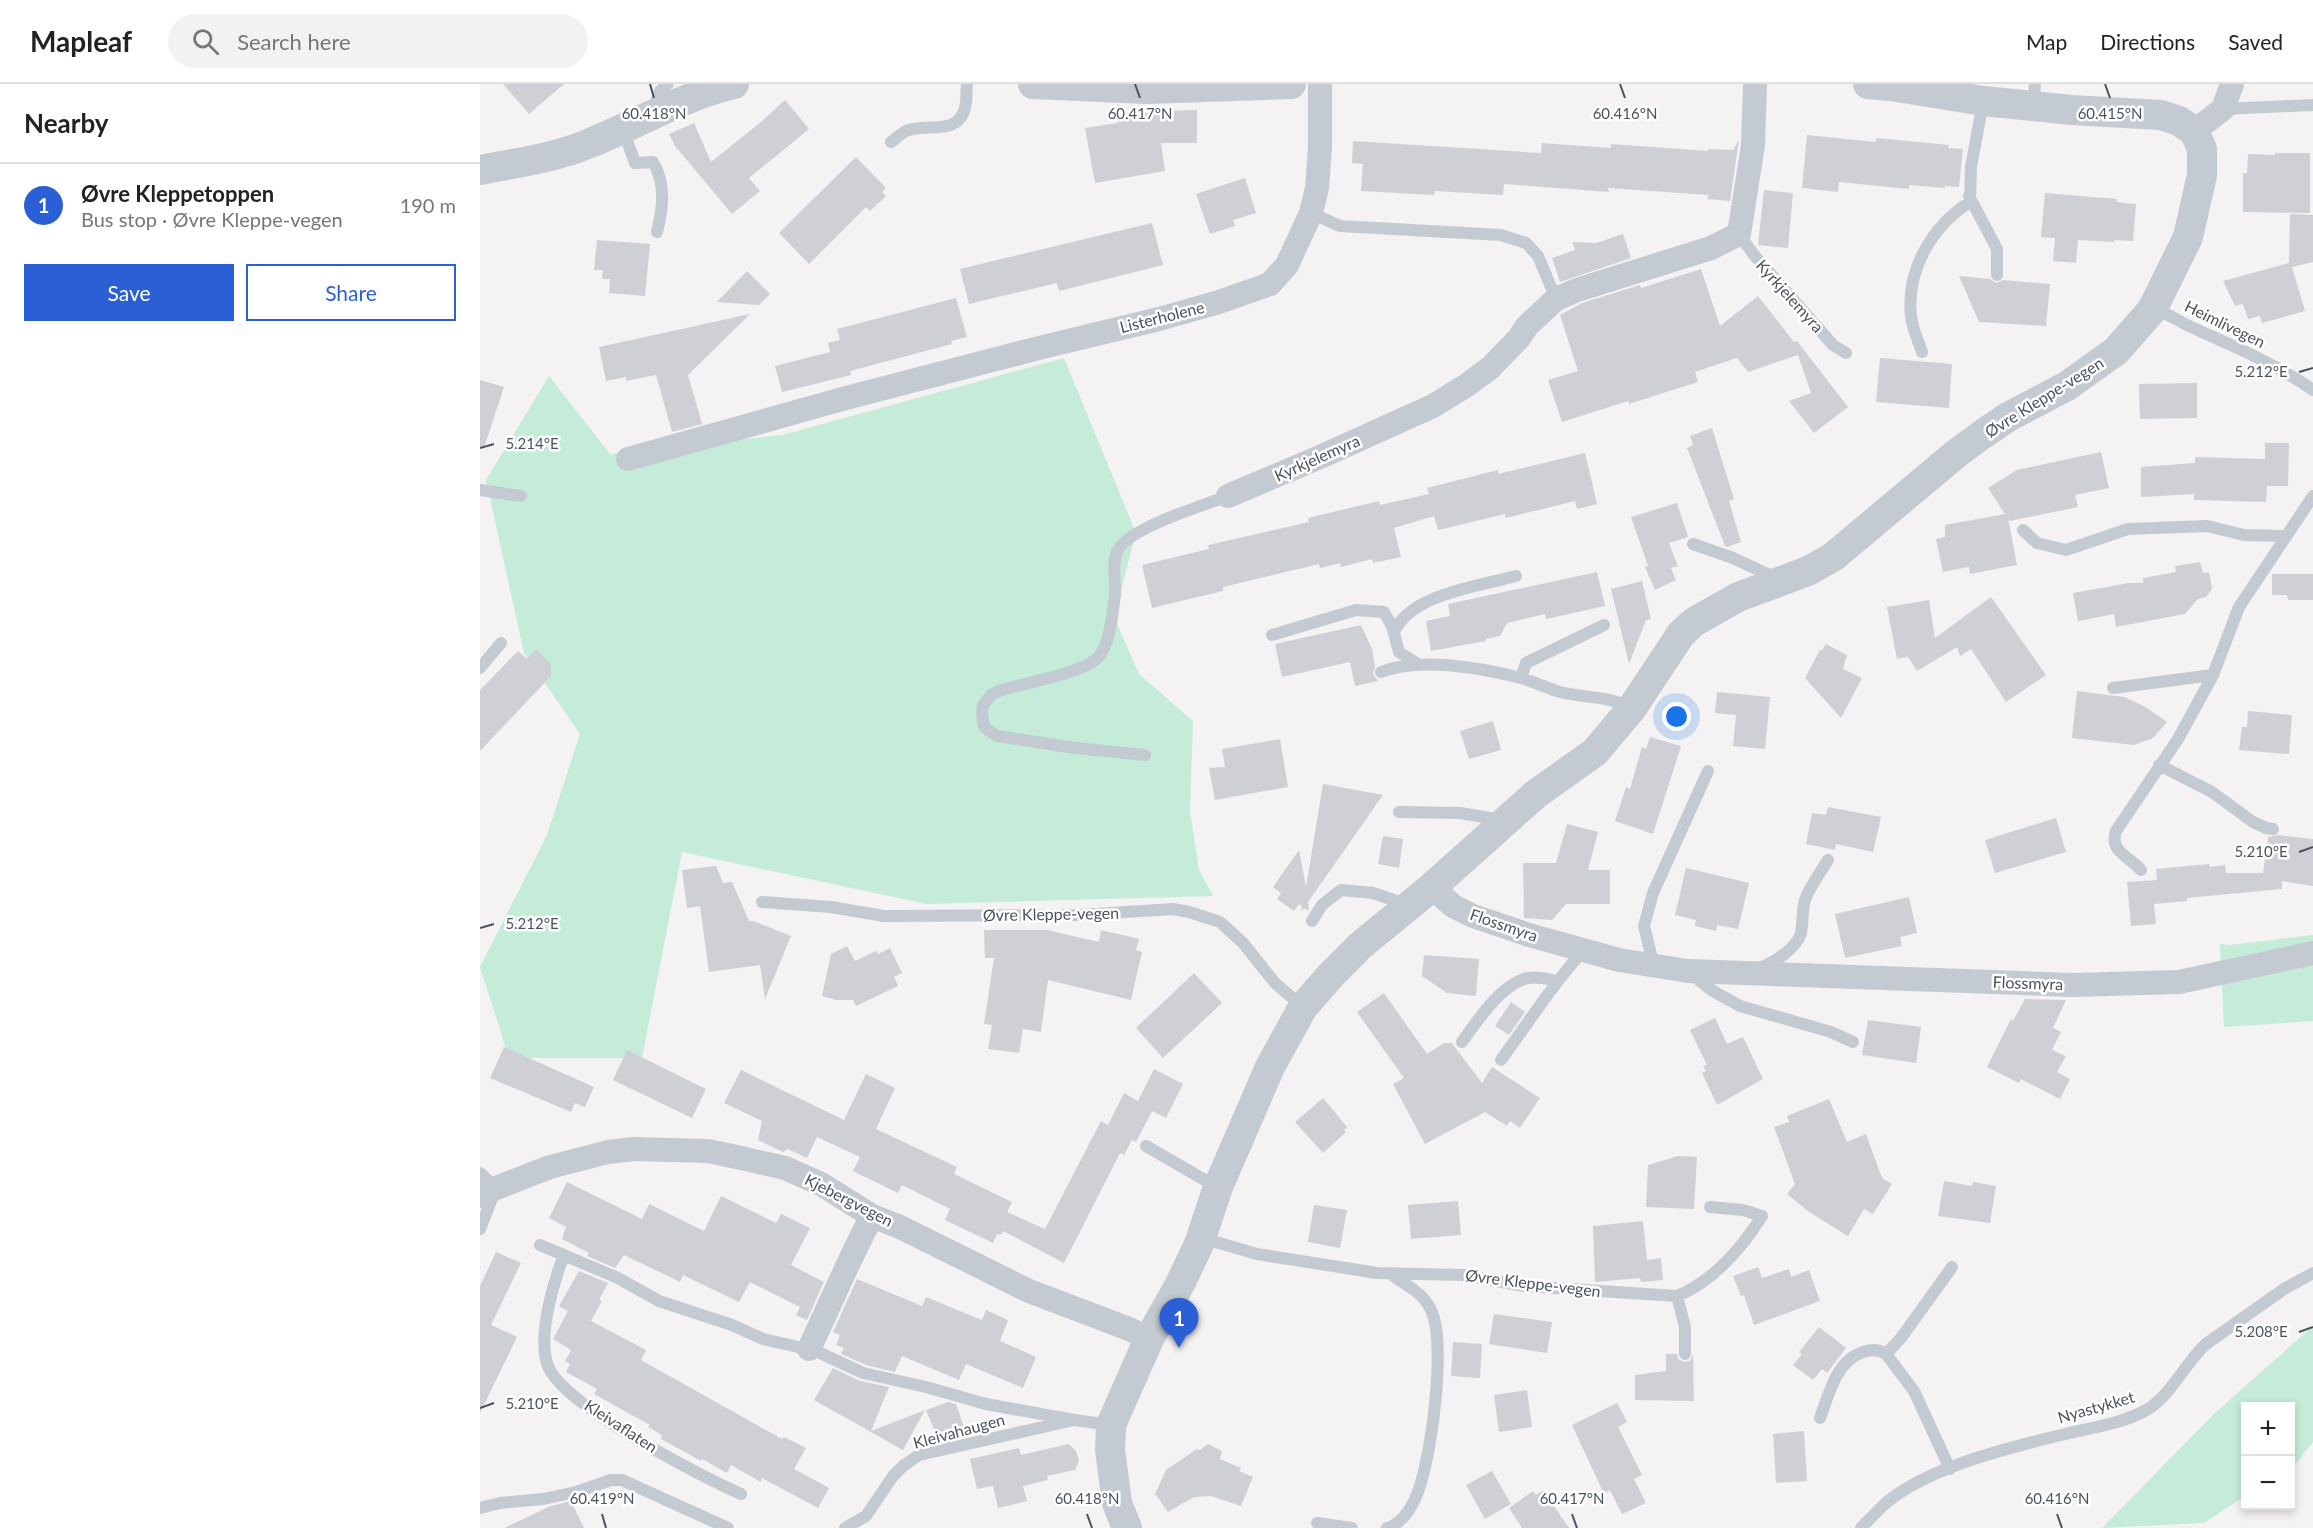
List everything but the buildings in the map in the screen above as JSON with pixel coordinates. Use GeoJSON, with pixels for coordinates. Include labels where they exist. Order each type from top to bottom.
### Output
{"type":"FeatureCollection","features":[{"type":"Feature","properties":{"kind":"street"},"geometry":{"type":"LineString","coordinates":[[480,170],[548,157],[587,144],[690,98],[734,84]]}},
{"type":"Feature","properties":{"kind":"street"},"geometry":{"type":"LineString","coordinates":[[1033,84],[1147,88],[1290,84]]}},
{"type":"Feature","properties":{"kind":"street","name":"Listerholene"},"geometry":{"type":"LineString","coordinates":[[628,459],[846,399],[1169,316],[1270,284],[1287,265],[1311,213],[1317,188],[1320,147],[1320,84]]}},
{"type":"Feature","properties":{"kind":"street"},"geometry":{"type":"LineString","coordinates":[[1739,234],[1753,145],[1755,84]]}},
{"type":"Feature","properties":{"kind":"street"},"geometry":{"type":"LineString","coordinates":[[1868,84],[1983,101],[2034,95],[2072,110],[2161,115],[2179,121],[2194,131],[2223,109],[2232,84]]}},
{"type":"Feature","properties":{"kind":"street","name":"Øvre Kleppe-vegen"},"geometry":{"type":"LineString","coordinates":[[1127,1528],[1117,1503],[1110,1450],[1111,1425],[1149,1339],[1180,1284],[1200,1238],[1218,1187],[1270,1067],[1303,1007],[1361,945],[1421,896],[1536,794],[1594,752],[1632,708],[1668,651],[1694,622],[1738,597],[1809,571],[1833,557],[1957,453],[2008,417],[2067,386],[2103,362],[2133,333],[2152,310],[2188,237],[2202,175],[2202,149],[2194,131]]}},
{"type":"Feature","properties":{"kind":"street","name":"Kyrkjelemyra"},"geometry":{"type":"LineString","coordinates":[[1228,496],[1320,457],[1432,406],[1459,391],[1490,368],[1519,338],[1527,326],[1556,299],[1577,290],[1711,248],[1739,234]]}},
{"type":"Feature","properties":{"kind":"street","name":"Flossmyra"},"geometry":{"type":"LineString","coordinates":[[1421,896],[1529,935],[1654,967],[1688,971],[2072,985],[2179,982],[2313,953]]}},
{"type":"Feature","properties":{"kind":"street","name":"Kjebergvegen"},"geometry":{"type":"LineString","coordinates":[[485,1186],[608,1152],[634,1149],[708,1151],[785,1168],[821,1184],[872,1216],[900,1227],[1029,1291],[1129,1329],[1149,1339]]}},
{"type":"Feature","properties":{"kind":"street"},"geometry":{"type":"LineString","coordinates":[[809,1349],[872,1216]]}},
{"type":"Feature","properties":{"kind":"lane"},"geometry":{"type":"LineString","coordinates":[[653,114],[655,99],[668,84]]}},
{"type":"Feature","properties":{"kind":"lane"},"geometry":{"type":"LineString","coordinates":[[891,142],[908,130],[954,124],[965,108],[967,84]]}},
{"type":"Feature","properties":{"kind":"lane"},"geometry":{"type":"LineString","coordinates":[[1922,352],[1911,315],[1918,261],[1943,224],[1956,211],[1970,202],[1968,195],[1971,167],[1983,101]]}},
{"type":"Feature","properties":{"kind":"lane"},"geometry":{"type":"LineString","coordinates":[[2223,109],[2313,105]]}},
{"type":"Feature","properties":{"kind":"lane"},"geometry":{"type":"LineString","coordinates":[[623,128],[635,163],[653,162],[658,170],[662,210],[657,232]]}},
{"type":"Feature","properties":{"kind":"lane"},"geometry":{"type":"LineString","coordinates":[[1968,195],[1997,249],[1997,275]]}},
{"type":"Feature","properties":{"kind":"lane"},"geometry":{"type":"LineString","coordinates":[[1311,213],[1340,226],[1502,235],[1526,243],[1538,256],[1556,299]]}},
{"type":"Feature","properties":{"kind":"lane","name":"Kyrkjelemyra"},"geometry":{"type":"LineString","coordinates":[[1739,234],[1754,255],[1833,345],[1846,354]]}},
{"type":"Feature","properties":{"kind":"lane","name":"Heimlivegen"},"geometry":{"type":"LineString","coordinates":[[2152,310],[2164,312],[2178,321],[2242,350],[2313,390]]}},
{"type":"Feature","properties":{"kind":"lane"},"geometry":{"type":"LineString","coordinates":[[480,490],[521,496]]}},
{"type":"Feature","properties":{"kind":"lane","name":"Kyrkjelemyra"},"geometry":{"type":"LineString","coordinates":[[1145,755],[1006,739],[984,727],[983,705],[991,695],[999,691],[1074,671],[1094,662],[1105,645],[1112,621],[1116,588],[1116,552],[1122,543],[1143,530],[1172,517],[1228,496]]}},
{"type":"Feature","properties":{"kind":"lane"},"geometry":{"type":"LineString","coordinates":[[2141,870],[2121,854],[2113,840],[2121,823],[2178,739],[2213,675],[2239,607],[2313,496]]}},
{"type":"Feature","properties":{"kind":"lane"},"geometry":{"type":"LineString","coordinates":[[2023,530],[2037,543],[2066,550],[2097,538],[2138,529],[2207,526],[2244,535],[2285,536]]}},
{"type":"Feature","properties":{"kind":"lane"},"geometry":{"type":"LineString","coordinates":[[1693,544],[1782,580]]}},
{"type":"Feature","properties":{"kind":"lane"},"geometry":{"type":"LineString","coordinates":[[1394,633],[1398,622],[1419,604],[1516,576]]}},
{"type":"Feature","properties":{"kind":"lane"},"geometry":{"type":"LineString","coordinates":[[1272,635],[1356,610],[1384,612],[1394,633],[1399,652],[1419,665]]}},
{"type":"Feature","properties":{"kind":"lane"},"geometry":{"type":"LineString","coordinates":[[1521,678],[1526,663],[1604,625]]}},
{"type":"Feature","properties":{"kind":"lane"},"geometry":{"type":"LineString","coordinates":[[480,668],[501,644]]}},
{"type":"Feature","properties":{"kind":"lane"},"geometry":{"type":"LineString","coordinates":[[1381,672],[1392,668],[1419,665],[1460,667],[1521,678],[1560,692],[1618,701],[1632,708]]}},
{"type":"Feature","properties":{"kind":"lane"},"geometry":{"type":"LineString","coordinates":[[2113,688],[2213,675]]}},
{"type":"Feature","properties":{"kind":"lane"},"geometry":{"type":"LineString","coordinates":[[2159,765],[2212,792],[2253,822],[2273,829]]}},
{"type":"Feature","properties":{"kind":"lane"},"geometry":{"type":"LineString","coordinates":[[1654,967],[1644,926],[1653,893],[1707,771]]}},
{"type":"Feature","properties":{"kind":"lane"},"geometry":{"type":"LineString","coordinates":[[1399,813],[1460,813],[1506,821]]}},
{"type":"Feature","properties":{"kind":"lane","name":"Flossmyra"},"geometry":{"type":"LineString","coordinates":[[1741,973],[1763,967],[1797,942],[1801,934],[1805,901],[1811,886],[1828,860]]}},
{"type":"Feature","properties":{"kind":"lane"},"geometry":{"type":"LineString","coordinates":[[1312,921],[1322,905],[1341,890],[1421,896]]}},
{"type":"Feature","properties":{"kind":"lane","name":"Øvre Kleppe-vegen"},"geometry":{"type":"LineString","coordinates":[[762,902],[831,907],[884,915],[1080,915],[1173,909],[1189,912],[1220,922],[1243,943],[1275,983],[1303,1007]]}},
{"type":"Feature","properties":{"kind":"lane"},"geometry":{"type":"LineString","coordinates":[[1500,1060],[1556,981],[1584,950]]}},
{"type":"Feature","properties":{"kind":"lane"},"geometry":{"type":"LineString","coordinates":[[1688,971],[1713,991],[1740,1006],[1831,1032],[1853,1042]]}},
{"type":"Feature","properties":{"kind":"lane"},"geometry":{"type":"LineString","coordinates":[[1462,1042],[1479,1019],[1513,984],[1527,978],[1538,977],[1556,981]]}},
{"type":"Feature","properties":{"kind":"lane"},"geometry":{"type":"LineString","coordinates":[[1146,1146],[1218,1187]]}},
{"type":"Feature","properties":{"kind":"lane","name":"Kjebergvegen"},"geometry":{"type":"LineString","coordinates":[[480,1229],[485,1186]]}},
{"type":"Feature","properties":{"kind":"lane"},"geometry":{"type":"LineString","coordinates":[[1684,1354],[1684,1327],[1677,1296],[1694,1288],[1737,1252],[1762,1216],[1743,1210],[1710,1206]]}},
{"type":"Feature","properties":{"kind":"lane","name":"Øvre Kleppe-vegen"},"geometry":{"type":"LineString","coordinates":[[1200,1238],[1257,1254],[1377,1273],[1463,1275],[1524,1286],[1677,1296]]}},
{"type":"Feature","properties":{"kind":"lane"},"geometry":{"type":"LineString","coordinates":[[540,1245],[618,1278],[659,1301],[732,1325],[763,1339],[809,1349],[863,1373],[926,1387],[986,1404],[1074,1420]]}},
{"type":"Feature","properties":{"kind":"lane","name":"Kleivaflaten"},"geometry":{"type":"LineString","coordinates":[[564,1255],[550,1297],[544,1350],[553,1375],[587,1407],[606,1420],[705,1478],[741,1494]]}},
{"type":"Feature","properties":{"kind":"lane"},"geometry":{"type":"LineString","coordinates":[[1886,1354],[1901,1338],[1952,1267]]}},
{"type":"Feature","properties":{"kind":"lane","name":"Øvre Kleppe-vegen"},"geometry":{"type":"LineString","coordinates":[[1387,1528],[1399,1523],[1414,1501],[1419,1488],[1434,1419],[1438,1344],[1432,1311],[1424,1297],[1414,1287],[1390,1273]]}},
{"type":"Feature","properties":{"kind":"lane","name":"Nyastykket"},"geometry":{"type":"LineString","coordinates":[[1861,1528],[1887,1502],[1909,1487],[1950,1469],[1979,1457],[2133,1416],[2149,1408],[2206,1344],[2284,1289],[2313,1273]]}},
{"type":"Feature","properties":{"kind":"lane"},"geometry":{"type":"LineString","coordinates":[[1820,1418],[1837,1375],[1844,1364],[1852,1356],[1865,1351],[1880,1350],[1886,1354],[1914,1391],[1950,1469]]}},
{"type":"Feature","properties":{"kind":"lane","name":"Kleivahaugen"},"geometry":{"type":"LineString","coordinates":[[845,1528],[866,1516],[893,1476],[919,1455],[1074,1420],[1111,1425]]}},
{"type":"Feature","properties":{"kind":"lane"},"geometry":{"type":"LineString","coordinates":[[480,1508],[500,1503],[543,1499],[576,1492],[611,1480],[622,1480],[728,1528]]}},
{"type":"Feature","properties":{"kind":"lane"},"geometry":{"type":"LineString","coordinates":[[1317,1523],[1352,1528]]}},
{"type":"Feature","properties":{"kind":"green space"},"geometry":{"type":"Polygon","coordinates":[[[1064,358],[1136,533],[1114,617],[1139,674],[1193,721],[1190,811],[1199,870],[1213,896],[927,904],[682,852],[642,1058],[509,1058],[480,967],[547,835],[580,734],[524,653],[486,480],[549,376],[610,454],[782,435],[1064,358]]]}},
{"type":"Feature","properties":{"kind":"green space"},"geometry":{"type":"Polygon","coordinates":[[[2313,935],[2313,1021],[2224,1027],[2220,944],[2230,945],[2313,935]]]}},
{"type":"Feature","properties":{"kind":"green space"},"geometry":{"type":"Polygon","coordinates":[[[2313,1326],[2313,1442],[2297,1462],[2295,1463],[2295,1402],[2241,1402],[2241,1499],[2204,1523],[2102,1528],[2216,1412],[2313,1326]]]}},
{"type":"Feature","properties":{"kind":"place","name":"Øvre Kleppetoppen"},"geometry":{"type":"Point","coordinates":[1179,1348]}}]}
